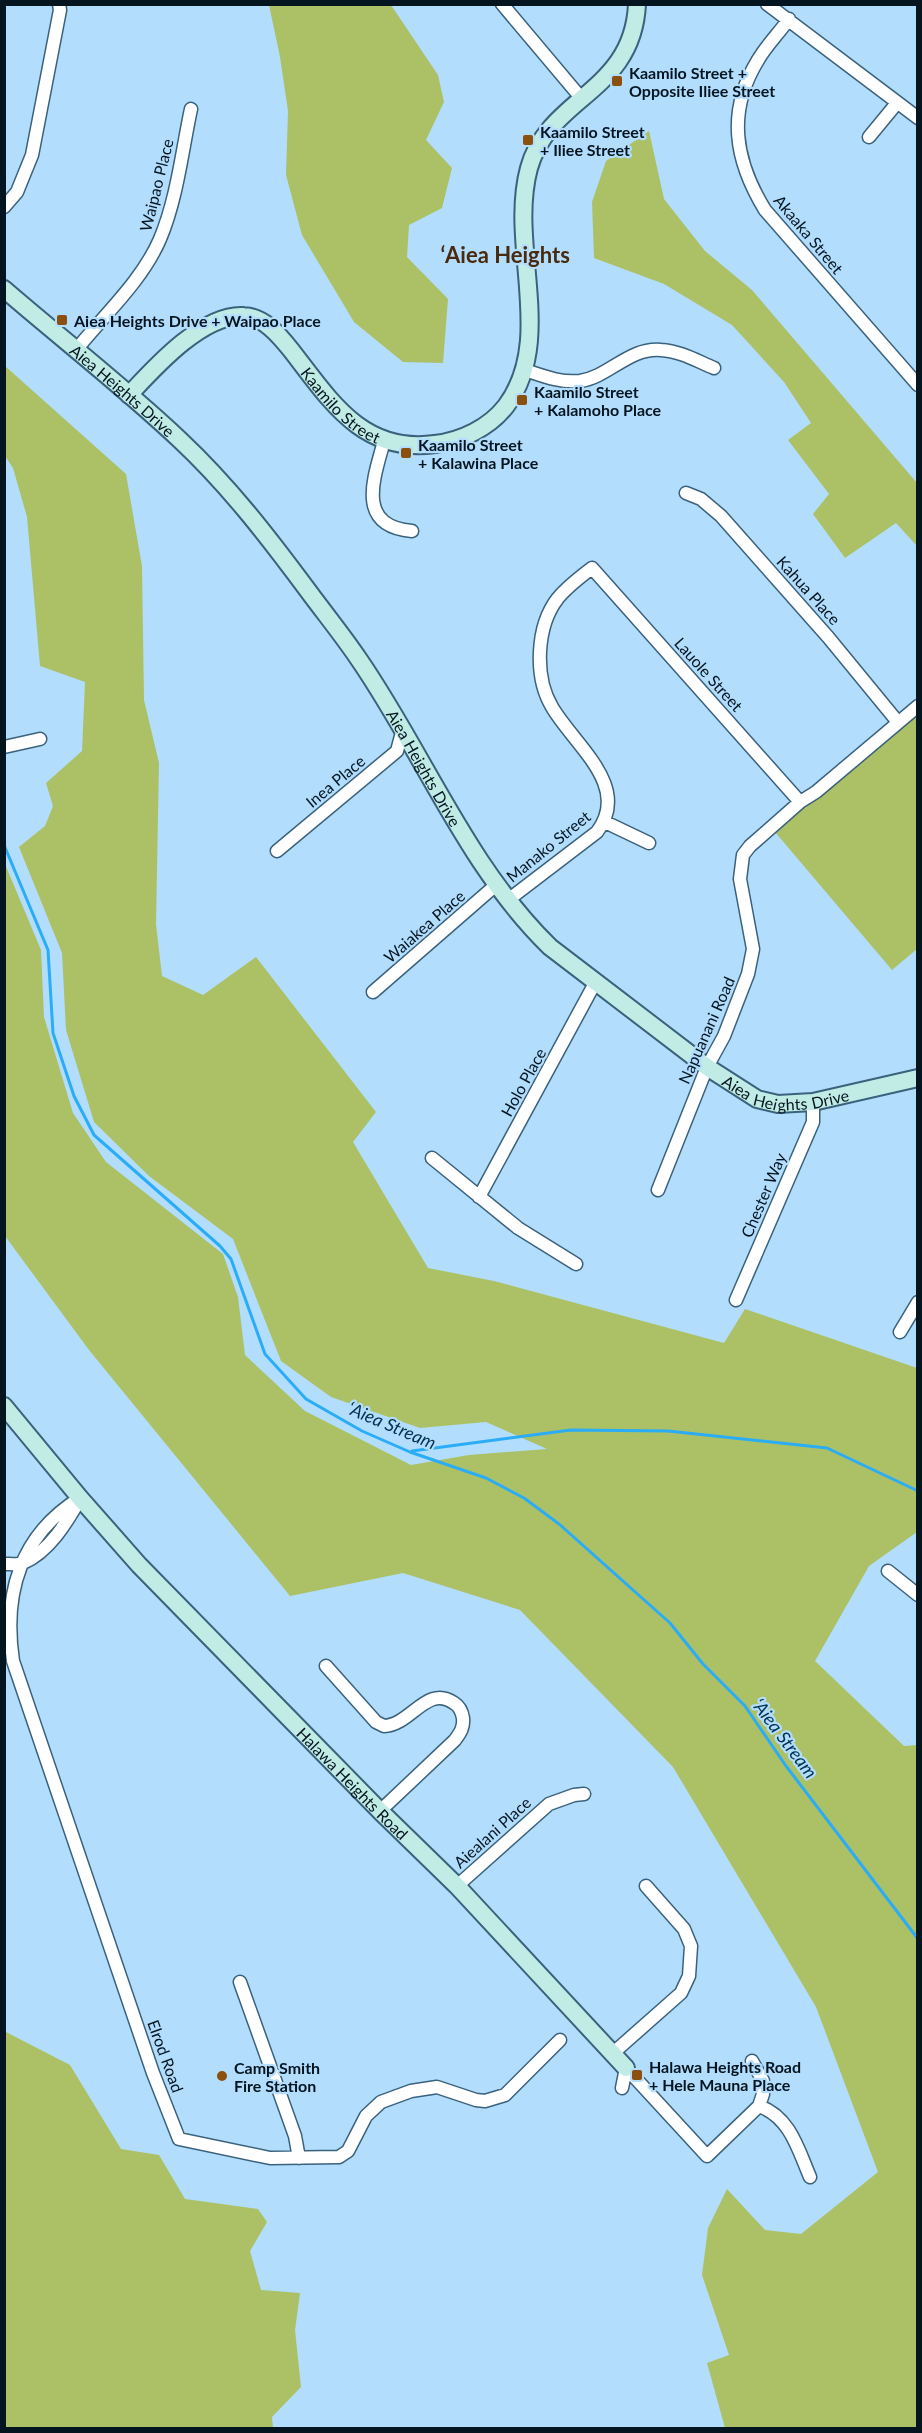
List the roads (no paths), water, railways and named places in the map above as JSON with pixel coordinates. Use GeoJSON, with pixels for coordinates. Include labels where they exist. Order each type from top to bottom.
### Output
{"type":"FeatureCollection","features":[{"type":"Feature","properties":{"kind":"street"},"geometry":{"type":"LineString","coordinates":[[4,207],[17,192],[32,155],[60,10],[59,4]]}},
{"type":"Feature","properties":{"kind":"street"},"geometry":{"type":"LineString","coordinates":[[502,4],[582,99]]}},
{"type":"Feature","properties":{"kind":"street","name":"Kaamilo Street"},"geometry":{"type":"LineString","coordinates":[[129,395],[179,346],[197,333],[215,322],[243,316],[265,324],[280,336],[343,414],[358,427],[384,441],[402,446],[445,443],[466,436],[488,424],[504,409],[515,392],[525,370],[530,340],[524,218],[525,189],[530,166],[539,145],[553,125],[608,77],[622,58],[632,37],[637,4]]}},
{"type":"Feature","properties":{"kind":"street"},"geometry":{"type":"LineString","coordinates":[[767,4],[918,118]]}},
{"type":"Feature","properties":{"kind":"street","name":"Akaaka Street"},"geometry":{"type":"LineString","coordinates":[[789,19],[758,59],[746,83],[738,116],[742,159],[749,184],[765,210],[918,385]]}},
{"type":"Feature","properties":{"kind":"street"},"geometry":{"type":"LineString","coordinates":[[869,137],[897,103]]}},
{"type":"Feature","properties":{"kind":"street","name":"Waipao Place"},"geometry":{"type":"LineString","coordinates":[[76,350],[136,278],[160,239],[191,109]]}},
{"type":"Feature","properties":{"kind":"street","name":"Aiea Heights Drive"},"geometry":{"type":"LineString","coordinates":[[4,289],[181,441],[224,484],[261,528],[360,661],[406,732],[457,824],[496,885],[550,947],[707,1067],[757,1099],[778,1104],[813,1102],[918,1078]]}},
{"type":"Feature","properties":{"kind":"street"},"geometry":{"type":"LineString","coordinates":[[525,370],[562,382],[582,380],[631,355],[646,350],[677,353],[714,368]]}},
{"type":"Feature","properties":{"kind":"street"},"geometry":{"type":"LineString","coordinates":[[384,441],[372,484],[373,506],[384,522],[391,527],[412,531]]}},
{"type":"Feature","properties":{"kind":"street","name":"Kahua Place"},"geometry":{"type":"LineString","coordinates":[[686,493],[701,499],[721,516],[828,637],[897,721]]}},
{"type":"Feature","properties":{"kind":"street","name":"Lauole Street"},"geometry":{"type":"LineString","coordinates":[[592,568],[800,802]]}},
{"type":"Feature","properties":{"kind":"street","name":"Manako Street"},"geometry":{"type":"LineString","coordinates":[[508,900],[597,832],[605,822],[610,805],[607,787],[596,767],[551,706],[543,681],[540,655],[545,624],[557,600],[574,581],[592,568]]}},
{"type":"Feature","properties":{"kind":"street","name":"Napuanani Road"},"geometry":{"type":"LineString","coordinates":[[658,1190],[707,1067],[724,1036],[748,974],[753,949],[740,879],[743,855],[750,846],[800,802],[816,792],[897,721],[918,706]]}},
{"type":"Feature","properties":{"kind":"street","name":"Inea Place"},"geometry":{"type":"LineString","coordinates":[[277,850],[397,751],[401,736],[406,732]]}},
{"type":"Feature","properties":{"kind":"street"},"geometry":{"type":"LineString","coordinates":[[4,747],[40,739]]}},
{"type":"Feature","properties":{"kind":"street"},"geometry":{"type":"LineString","coordinates":[[605,822],[649,843]]}},
{"type":"Feature","properties":{"kind":"street","name":"Waiakea Place"},"geometry":{"type":"LineString","coordinates":[[373,993],[496,885]]}},
{"type":"Feature","properties":{"kind":"street","name":"Holo Place"},"geometry":{"type":"LineString","coordinates":[[479,1197],[595,983]]}},
{"type":"Feature","properties":{"kind":"street","name":"Chester Way"},"geometry":{"type":"LineString","coordinates":[[736,1300],[813,1122],[813,1102]]}},
{"type":"Feature","properties":{"kind":"street"},"geometry":{"type":"LineString","coordinates":[[432,1158],[518,1228],[576,1264]]}},
{"type":"Feature","properties":{"kind":"street"},"geometry":{"type":"LineString","coordinates":[[900,1332],[916,1309]]}},
{"type":"Feature","properties":{"kind":"street","name":"Halawa Heights Road"},"geometry":{"type":"LineString","coordinates":[[4,1406],[139,1565],[380,1811],[457,1886],[707,2156],[759,2106]]}},
{"type":"Feature","properties":{"kind":"street"},"geometry":{"type":"LineString","coordinates":[[4,1564],[23,1563],[44,1548],[68,1521],[80,1498]]}},
{"type":"Feature","properties":{"kind":"street","name":"Elrod Road"},"geometry":{"type":"LineString","coordinates":[[23,1563],[15,1583],[10,1611],[9,1632],[13,1661],[149,2062],[179,2139],[270,2158],[339,2157],[344,2155],[373,2108],[390,2098],[411,2091],[437,2087],[485,2101],[505,2095],[560,2040]]}},
{"type":"Feature","properties":{"kind":"street"},"geometry":{"type":"LineString","coordinates":[[888,1571],[918,1594]]}},
{"type":"Feature","properties":{"kind":"street"},"geometry":{"type":"LineString","coordinates":[[326,1666],[376,1722],[384,1726],[401,1722],[428,1700],[436,1697],[448,1698],[459,1706],[463,1718],[463,1729],[455,1740],[380,1811]]}},
{"type":"Feature","properties":{"kind":"street","name":"Aiealani Place"},"geometry":{"type":"LineString","coordinates":[[457,1886],[549,1804],[584,1794]]}},
{"type":"Feature","properties":{"kind":"street"},"geometry":{"type":"LineString","coordinates":[[612,2054],[681,1993],[689,1976],[692,1946],[684,1929],[646,1886]]}},
{"type":"Feature","properties":{"kind":"street"},"geometry":{"type":"LineString","coordinates":[[240,1982],[295,2136],[299,2158]]}},
{"type":"Feature","properties":{"kind":"street"},"geometry":{"type":"LineString","coordinates":[[752,2061],[763,2081],[763,2094],[759,2106],[782,2120],[792,2135],[810,2177]]}},
{"type":"Feature","properties":{"kind":"street"},"geometry":{"type":"LineString","coordinates":[[622,2088],[626,2068]]}},
{"type":"Feature","properties":{"kind":"waterway","name":"ʻAiea Stream"},"geometry":{"type":"LineString","coordinates":[[4,845],[48,950],[53,1033],[74,1096],[94,1135],[220,1246],[231,1259],[265,1354],[306,1399],[362,1431],[410,1452],[486,1478],[524,1498],[559,1524],[670,1623],[703,1664],[745,1706],[786,1766],[918,1939]]}},
{"type":"Feature","properties":{"kind":"waterway"},"geometry":{"type":"LineString","coordinates":[[412,1451],[571,1430],[668,1431],[827,1448],[918,1491]]}},
{"type":"Feature","properties":{"kind":"place","name":"Kaamilo Street + Opposite Iliee Street"},"geometry":{"type":"Point","coordinates":[617,81]}},
{"type":"Feature","properties":{"kind":"place","name":"Kaamilo Street + Iliee Street"},"geometry":{"type":"Point","coordinates":[528,140]}},
{"type":"Feature","properties":{"kind":"place","name":"Aiea Heights Drive + Waipao Place"},"geometry":{"type":"Point","coordinates":[62,320]}},
{"type":"Feature","properties":{"kind":"place","name":"Kaamilo Street + Kalamoho Place"},"geometry":{"type":"Point","coordinates":[522,400]}},
{"type":"Feature","properties":{"kind":"place","name":"Kaamilo Street + Kalawina Place"},"geometry":{"type":"Point","coordinates":[406,453]}},
{"type":"Feature","properties":{"kind":"place","name":"Halawa Heights Road + Hele Mauna Place"},"geometry":{"type":"Point","coordinates":[637,2075]}},
{"type":"Feature","properties":{"kind":"place","name":"Camp Smith Fire Station"},"geometry":{"type":"Point","coordinates":[222,2076]}},
{"type":"Feature","properties":{"kind":"district","name":"ʻAiea Heights"},"geometry":{"type":"Point","coordinates":[505,254]}}]}
